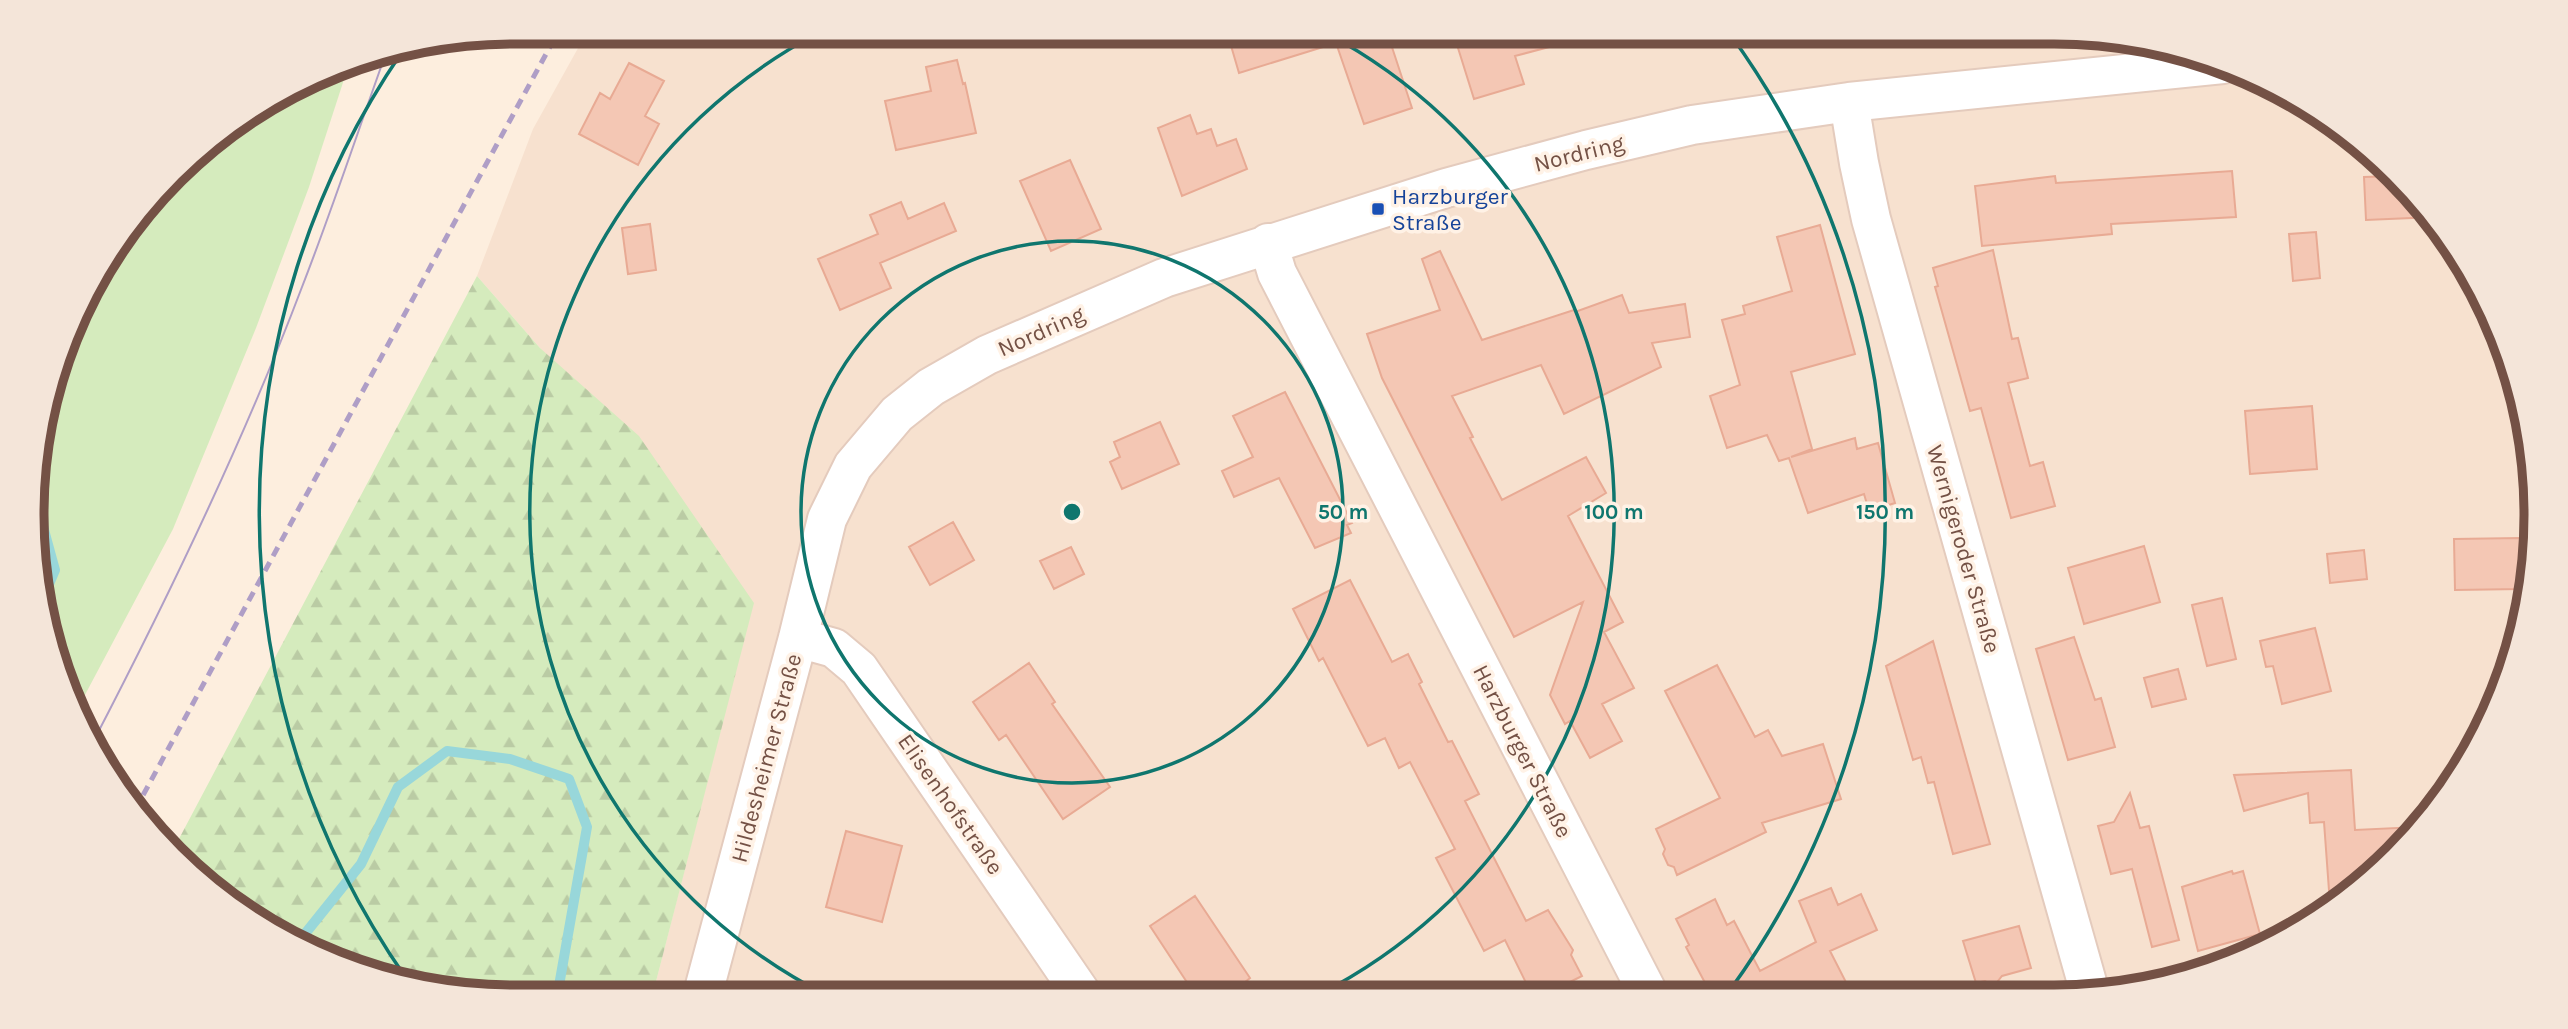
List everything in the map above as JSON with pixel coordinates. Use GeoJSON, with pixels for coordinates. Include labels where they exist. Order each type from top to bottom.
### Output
{"type":"FeatureCollection","features":[{"type":"Feature","properties":{"kind":"street","name":"Nordring"},"geometry":{"type":"LineString","coordinates":[[827,519],[853,466],[897,414],[931,387],[987,355],[1153,282],[1268,243],[1446,188],[1692,125],[1849,102],[2197,67]]}},
{"type":"Feature","properties":{"kind":"street","name":"Wernigeroder Straße"},"geometry":{"type":"LineString","coordinates":[[1849,102],[1871,219],[2087,984]]}},
{"type":"Feature","properties":{"kind":"street","name":"Harzburger Straße"},"geometry":{"type":"LineString","coordinates":[[1268,243],[1277,273],[1644,985]]}},
{"type":"Feature","properties":{"kind":"street","name":"Hildesheimer Straße"},"geometry":{"type":"LineString","coordinates":[[705,985],[799,638],[827,519]]}},
{"type":"Feature","properties":{"kind":"street","name":"Elisenhofstraße"},"geometry":{"type":"LineString","coordinates":[[799,638],[834,649],[859,669],[1075,985]]}},
{"type":"Feature","properties":{"kind":"shaded area"},"geometry":{"type":"Polygon","coordinates":[[[580,44],[2054,44],[2115,48],[2175,60],[2262,92],[2340,141],[2407,204],[2445,253],[2461,279],[2476,306],[2499,363],[2520,453],[2523,545],[2508,636],[2476,723],[2445,776],[2407,825],[2364,868],[2315,906],[2262,937],[2205,960],[2145,976],[2054,985],[655,985],[753,603],[477,276],[533,129],[580,44]]]}},
{"type":"Feature","properties":{"kind":"green space"},"geometry":{"type":"Polygon","coordinates":[[[345,76],[309,187],[256,328],[173,529],[82,700],[69,666],[53,606],[44,514],[53,423],[69,363],[80,334],[92,306],[123,253],[141,228],[182,182],[228,141],[253,123],[306,92],[345,76]]]}},
{"type":"Feature","properties":{"kind":"green space"},"geometry":{"type":"Polygon","coordinates":[[[477,276],[540,348],[639,436],[754,603],[655,985],[484,984],[393,969],[334,949],[279,922],[228,888],[177,842],[477,276]]]}},
{"type":"Feature","properties":{"kind":"building"},"geometry":{"type":"Polygon","coordinates":[[[1231,44],[1333,44],[1239,73],[1231,44]]]}},
{"type":"Feature","properties":{"kind":"building"},"geometry":{"type":"Polygon","coordinates":[[[1336,44],[1391,44],[1412,108],[1364,124],[1336,44]]]}},
{"type":"Feature","properties":{"kind":"building"},"geometry":{"type":"Polygon","coordinates":[[[1457,44],[1561,44],[1515,56],[1524,84],[1474,99],[1457,44]]]}},
{"type":"Feature","properties":{"kind":"building"},"geometry":{"type":"Polygon","coordinates":[[[957,60],[976,133],[896,150],[885,101],[931,91],[926,67],[957,60]]]}},
{"type":"Feature","properties":{"kind":"building"},"geometry":{"type":"Polygon","coordinates":[[[629,63],[664,81],[645,116],[659,124],[638,165],[579,134],[600,93],[610,99],[629,63]]]}},
{"type":"Feature","properties":{"kind":"building"},"geometry":{"type":"Polygon","coordinates":[[[1190,115],[1197,134],[1211,129],[1217,146],[1236,139],[1247,169],[1182,196],[1158,128],[1190,115]]]}},
{"type":"Feature","properties":{"kind":"building"},"geometry":{"type":"Polygon","coordinates":[[[1070,160],[1101,229],[1051,251],[1020,181],[1070,160]]]}},
{"type":"Feature","properties":{"kind":"building"},"geometry":{"type":"Polygon","coordinates":[[[2232,171],[2236,217],[2111,224],[2112,234],[1982,246],[1975,186],[2055,176],[2056,183],[2232,171]]]}},
{"type":"Feature","properties":{"kind":"building"},"geometry":{"type":"Polygon","coordinates":[[[2380,176],[2418,218],[2366,220],[2364,177],[2380,176]]]}},
{"type":"Feature","properties":{"kind":"building"},"geometry":{"type":"Polygon","coordinates":[[[901,202],[908,219],[944,203],[956,231],[880,263],[891,288],[840,310],[818,259],[878,234],[870,215],[901,202]]]}},
{"type":"Feature","properties":{"kind":"building"},"geometry":{"type":"Polygon","coordinates":[[[650,224],[656,270],[628,274],[622,228],[650,224]]]}},
{"type":"Feature","properties":{"kind":"building"},"geometry":{"type":"Polygon","coordinates":[[[1820,225],[1855,354],[1791,372],[1812,449],[1791,457],[1855,438],[1857,449],[1878,443],[1895,503],[1869,511],[1864,494],[1808,513],[1789,458],[1779,461],[1767,435],[1727,448],[1710,396],[1740,385],[1722,320],[1745,314],[1743,306],[1792,291],[1777,237],[1820,225]]]}},
{"type":"Feature","properties":{"kind":"building"},"geometry":{"type":"Polygon","coordinates":[[[2316,232],[2320,278],[2293,281],[2289,234],[2316,232]]]}},
{"type":"Feature","properties":{"kind":"building"},"geometry":{"type":"Polygon","coordinates":[[[1993,250],[2012,339],[2018,338],[2028,378],[2008,383],[2030,466],[2043,462],[2055,506],[2011,518],[1981,408],[1970,411],[1935,287],[1938,286],[1933,268],[1993,250]]]}},
{"type":"Feature","properties":{"kind":"building"},"geometry":{"type":"Polygon","coordinates":[[[1440,251],[1482,340],[1622,295],[1629,313],[1685,304],[1690,337],[1652,343],[1661,367],[1564,414],[1541,365],[1452,396],[1502,500],[1586,457],[1606,493],[1568,516],[1623,622],[1604,632],[1634,688],[1602,704],[1622,741],[1590,758],[1570,721],[1565,724],[1550,695],[1583,602],[1514,637],[1382,378],[1367,334],[1440,310],[1422,259],[1440,251]]]}},
{"type":"Feature","properties":{"kind":"building"},"geometry":{"type":"Polygon","coordinates":[[[1285,392],[1352,523],[1347,525],[1351,533],[1315,548],[1279,478],[1234,497],[1222,471],[1253,457],[1233,416],[1285,392]]]}},
{"type":"Feature","properties":{"kind":"building"},"geometry":{"type":"Polygon","coordinates":[[[2312,406],[2317,469],[2250,474],[2245,411],[2312,406]]]}},
{"type":"Feature","properties":{"kind":"building"},"geometry":{"type":"Polygon","coordinates":[[[1160,422],[1179,464],[1122,489],[1110,462],[1120,457],[1114,442],[1160,422]]]}},
{"type":"Feature","properties":{"kind":"building"},"geometry":{"type":"Polygon","coordinates":[[[953,522],[974,560],[930,585],[909,547],[953,522]]]}},
{"type":"Feature","properties":{"kind":"building"},"geometry":{"type":"Polygon","coordinates":[[[2520,538],[2518,589],[2455,590],[2454,539],[2520,538]]]}},
{"type":"Feature","properties":{"kind":"building"},"geometry":{"type":"Polygon","coordinates":[[[2144,546],[2160,602],[2084,624],[2068,568],[2144,546]]]}},
{"type":"Feature","properties":{"kind":"building"},"geometry":{"type":"Polygon","coordinates":[[[1071,547],[1084,574],[1054,589],[1040,561],[1071,547]]]}},
{"type":"Feature","properties":{"kind":"building"},"geometry":{"type":"Polygon","coordinates":[[[2364,550],[2367,579],[2330,583],[2327,554],[2364,550]]]}},
{"type":"Feature","properties":{"kind":"building"},"geometry":{"type":"Polygon","coordinates":[[[1350,580],[1392,662],[1408,654],[1422,682],[1419,684],[1448,742],[1452,741],[1479,794],[1465,801],[1526,921],[1548,910],[1573,950],[1571,955],[1582,976],[1564,985],[1527,985],[1505,940],[1484,951],[1436,858],[1455,849],[1410,762],[1399,768],[1385,738],[1368,746],[1323,658],[1319,661],[1293,609],[1350,580]]]}},
{"type":"Feature","properties":{"kind":"building"},"geometry":{"type":"Polygon","coordinates":[[[2222,598],[2236,659],[2207,666],[2192,605],[2222,598]]]}},
{"type":"Feature","properties":{"kind":"building"},"geometry":{"type":"Polygon","coordinates":[[[2315,628],[2331,691],[2282,704],[2273,666],[2266,667],[2260,641],[2315,628]]]}},
{"type":"Feature","properties":{"kind":"building"},"geometry":{"type":"Polygon","coordinates":[[[2074,637],[2095,700],[2101,698],[2115,747],[2068,760],[2036,649],[2074,637]]]}},
{"type":"Feature","properties":{"kind":"building"},"geometry":{"type":"Polygon","coordinates":[[[1933,641],[1990,844],[1953,854],[1934,782],[1928,783],[1921,757],[1913,760],[1886,666],[1933,641]]]}},
{"type":"Feature","properties":{"kind":"building"},"geometry":{"type":"Polygon","coordinates":[[[1029,663],[1055,702],[1052,704],[1110,787],[1063,819],[1006,735],[999,740],[973,702],[1029,663]]]}},
{"type":"Feature","properties":{"kind":"building"},"geometry":{"type":"Polygon","coordinates":[[[1717,665],[1755,737],[1768,730],[1782,756],[1823,744],[1841,799],[1762,823],[1766,832],[1677,875],[1674,867],[1668,865],[1663,854],[1665,849],[1656,829],[1720,798],[1665,691],[1717,665]]]}},
{"type":"Feature","properties":{"kind":"building"},"geometry":{"type":"Polygon","coordinates":[[[2178,669],[2186,699],[2152,707],[2144,678],[2178,669]]]}},
{"type":"Feature","properties":{"kind":"building"},"geometry":{"type":"Polygon","coordinates":[[[2351,770],[2355,830],[2405,828],[2364,868],[2329,896],[2324,822],[2310,823],[2308,793],[2244,811],[2234,775],[2351,770]]]}},
{"type":"Feature","properties":{"kind":"building"},"geometry":{"type":"Polygon","coordinates":[[[2130,793],[2140,828],[2149,826],[2179,940],[2152,947],[2132,869],[2111,874],[2098,826],[2114,822],[2130,793]]]}},
{"type":"Feature","properties":{"kind":"building"},"geometry":{"type":"Polygon","coordinates":[[[846,831],[902,846],[882,922],[826,907],[846,831]]]}},
{"type":"Feature","properties":{"kind":"building"},"geometry":{"type":"Polygon","coordinates":[[[2232,871],[2233,874],[2243,871],[2260,934],[2198,951],[2182,887],[2232,871]]]}},
{"type":"Feature","properties":{"kind":"building"},"geometry":{"type":"Polygon","coordinates":[[[1831,888],[1838,905],[1861,894],[1877,930],[1830,951],[1847,985],[1706,985],[1686,947],[1689,945],[1676,919],[1715,899],[1727,925],[1734,921],[1760,971],[1816,942],[1799,901],[1831,888]]]}},
{"type":"Feature","properties":{"kind":"building"},"geometry":{"type":"Polygon","coordinates":[[[1195,896],[1250,978],[1241,985],[1189,985],[1150,926],[1195,896]]]}},
{"type":"Feature","properties":{"kind":"building"},"geometry":{"type":"Polygon","coordinates":[[[2019,926],[2031,968],[2002,976],[1995,985],[1985,981],[1976,983],[1963,941],[2019,926]]]}},
{"type":"Feature","properties":{"kind":"waterway"},"geometry":{"type":"LineString","coordinates":[[45,532],[55,570],[49,584]]}},
{"type":"Feature","properties":{"kind":"waterway"},"geometry":{"type":"LineString","coordinates":[[304,936],[361,864],[398,787],[447,751],[510,759],[569,779],[587,827],[559,985]]}},
{"type":"Feature","properties":{"kind":"tram line"},"geometry":{"type":"LineString","coordinates":[[98,733],[177,575],[255,403],[313,258],[382,63]]}},
{"type":"Feature","properties":{"kind":"railway"},"geometry":{"type":"LineString","coordinates":[[140,800],[551,44]]}},
{"type":"Feature","properties":{"kind":"place","name":"Harzburger Straße"},"geometry":{"type":"Point","coordinates":[1378,209]}}]}
